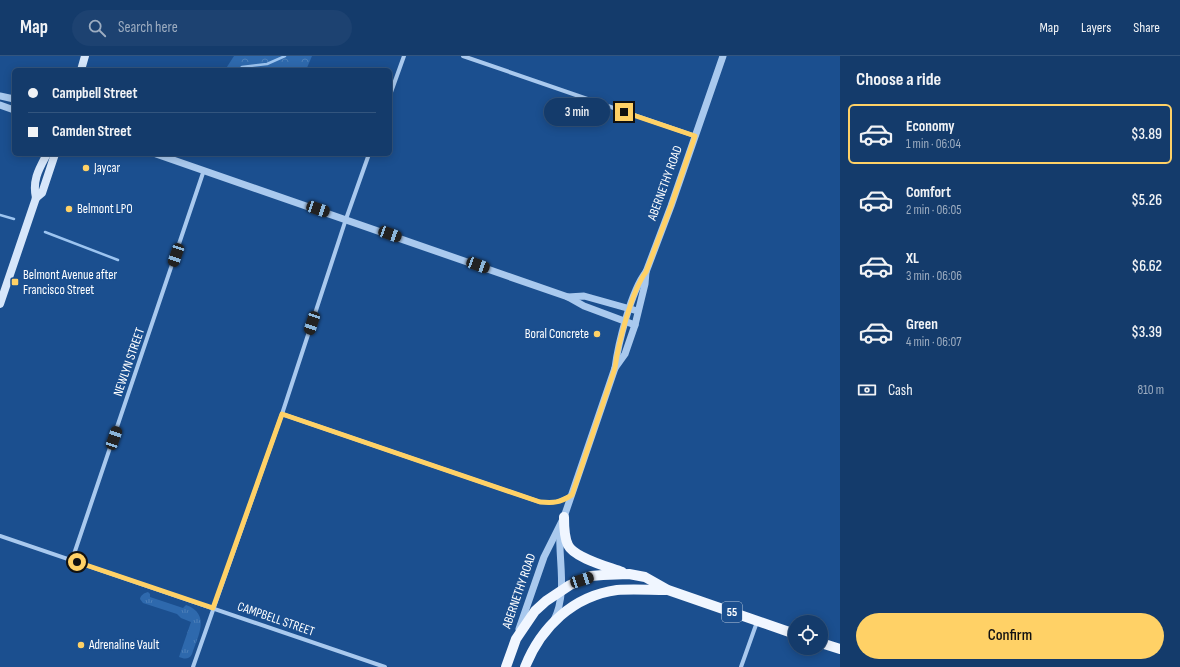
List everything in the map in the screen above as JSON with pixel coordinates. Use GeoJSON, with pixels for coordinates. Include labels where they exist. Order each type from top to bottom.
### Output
{"type":"FeatureCollection","features":[{"type":"Feature","properties":{"kind":"main road"},"geometry":{"type":"LineString","coordinates":[[78,68],[85,57]]}},
{"type":"Feature","properties":{"kind":"main road"},"geometry":{"type":"LineString","coordinates":[[82,68],[85,57]]}},
{"type":"Feature","properties":{"kind":"main road"},"geometry":{"type":"LineString","coordinates":[[0,304],[36,198],[34,188],[38,174],[46,156]]}},
{"type":"Feature","properties":{"kind":"main road"},"geometry":{"type":"LineString","coordinates":[[36,198],[42,193],[54,156]]}},
{"type":"Feature","properties":{"kind":"main road"},"geometry":{"type":"LineString","coordinates":[[562,522],[565,537],[571,550],[593,561],[629,574]]}},
{"type":"Feature","properties":{"kind":"main road","name":"55"},"geometry":{"type":"LineString","coordinates":[[516,639],[535,611],[561,590],[591,576],[629,574],[645,577],[668,590],[788,632]]}},
{"type":"Feature","properties":{"kind":"main road","name":"55"},"geometry":{"type":"LineString","coordinates":[[552,622],[583,600],[603,593],[629,590],[668,590]]}},
{"type":"Feature","properties":{"kind":"main road","name":"ABERNETHY ROAD"},"geometry":{"type":"LineString","coordinates":[[525,667],[542,634],[552,622]]}},
{"type":"Feature","properties":{"kind":"main road","name":"ABERNETHY ROAD"},"geometry":{"type":"LineString","coordinates":[[506,667],[516,639]]}},
{"type":"Feature","properties":{"kind":"main road"},"geometry":{"type":"LineString","coordinates":[[828,645],[840,649]]}},
{"type":"Feature","properties":{"kind":"street"},"geometry":{"type":"LineString","coordinates":[[392,89],[404,56]]}},
{"type":"Feature","properties":{"kind":"street"},"geometry":{"type":"LineString","coordinates":[[463,56],[695,136]]}},
{"type":"Feature","properties":{"kind":"street","name":"ABERNETHY ROAD"},"geometry":{"type":"LineString","coordinates":[[615,368],[625,354],[635,325],[645,284],[646,272],[671,206],[722,56]]}},
{"type":"Feature","properties":{"kind":"street"},"geometry":{"type":"LineString","coordinates":[[0,96],[12,99]]}},
{"type":"Feature","properties":{"kind":"street"},"geometry":{"type":"LineString","coordinates":[[0,105],[12,109]]}},
{"type":"Feature","properties":{"kind":"street"},"geometry":{"type":"LineString","coordinates":[[162,156],[568,296],[584,306],[635,325]]}},
{"type":"Feature","properties":{"kind":"street"},"geometry":{"type":"LineString","coordinates":[[193,667],[282,414],[368,156]]}},
{"type":"Feature","properties":{"kind":"street","name":"NEWLYN STREET"},"geometry":{"type":"LineString","coordinates":[[72,560],[204,170]]}},
{"type":"Feature","properties":{"kind":"street","name":"ABERNETHY ROAD"},"geometry":{"type":"LineString","coordinates":[[516,639],[544,558],[562,522],[572,495],[615,368],[617,351],[630,308],[640,280],[646,272]]}},
{"type":"Feature","properties":{"kind":"street"},"geometry":{"type":"LineString","coordinates":[[568,296],[584,296],[638,311]]}},
{"type":"Feature","properties":{"kind":"street"},"geometry":{"type":"LineString","coordinates":[[282,414],[540,502],[562,501],[572,495]]}},
{"type":"Feature","properties":{"kind":"street","name":"ABERNETHY ROAD"},"geometry":{"type":"LineString","coordinates":[[552,622],[561,601],[559,544],[562,522]]}},
{"type":"Feature","properties":{"kind":"street","name":"CAMPBELL STREET"},"geometry":{"type":"LineString","coordinates":[[0,536],[385,667]]}},
{"type":"Feature","properties":{"kind":"street"},"geometry":{"type":"LineString","coordinates":[[741,667],[757,621]]}},
{"type":"Feature","properties":{"kind":"green space"},"geometry":{"type":"Polygon","coordinates":[[[234,56],[312,56],[307,68],[226,68],[234,56]]]}},
{"type":"Feature","properties":{"kind":"green space"},"geometry":{"type":"Polygon","coordinates":[[[148,592],[150,597],[183,608],[186,605],[194,609],[198,614],[201,626],[192,654],[188,658],[185,659],[179,657],[191,622],[181,618],[177,614],[143,603],[140,598],[143,594],[148,592]]]}},
{"type":"Feature","properties":{"kind":"waterway"},"geometry":{"type":"LineString","coordinates":[[241,68],[267,64],[285,56]]}},
{"type":"Feature","properties":{"kind":"waterway"},"geometry":{"type":"LineString","coordinates":[[0,215],[14,219]]}},
{"type":"Feature","properties":{"kind":"waterway"},"geometry":{"type":"LineString","coordinates":[[45,232],[118,260]]}},
{"type":"Feature","properties":{"kind":"place","name":"Jaycar"},"geometry":{"type":"Point","coordinates":[86,168]}},
{"type":"Feature","properties":{"kind":"place","name":"Belmont LPO"},"geometry":{"type":"Point","coordinates":[69,209]}},
{"type":"Feature","properties":{"kind":"place","name":"Belmont Avenue after Francisco Street"},"geometry":{"type":"Point","coordinates":[15,282]}},
{"type":"Feature","properties":{"kind":"place","name":"Boral Concrete"},"geometry":{"type":"Point","coordinates":[597,334]}},
{"type":"Feature","properties":{"kind":"place","name":"Adrenaline Vault"},"geometry":{"type":"Point","coordinates":[81,645]}},
{"type":"Feature","properties":{"kind":"route"},"geometry":{"type":"LineString","coordinates":[[77,562],[213,608],[282,414],[540,502],[552,503],[562,501],[572,495],[615,368],[617,351],[630,308],[640,280],[646,272],[671,206],[695,136],[624,112]]}}]}
